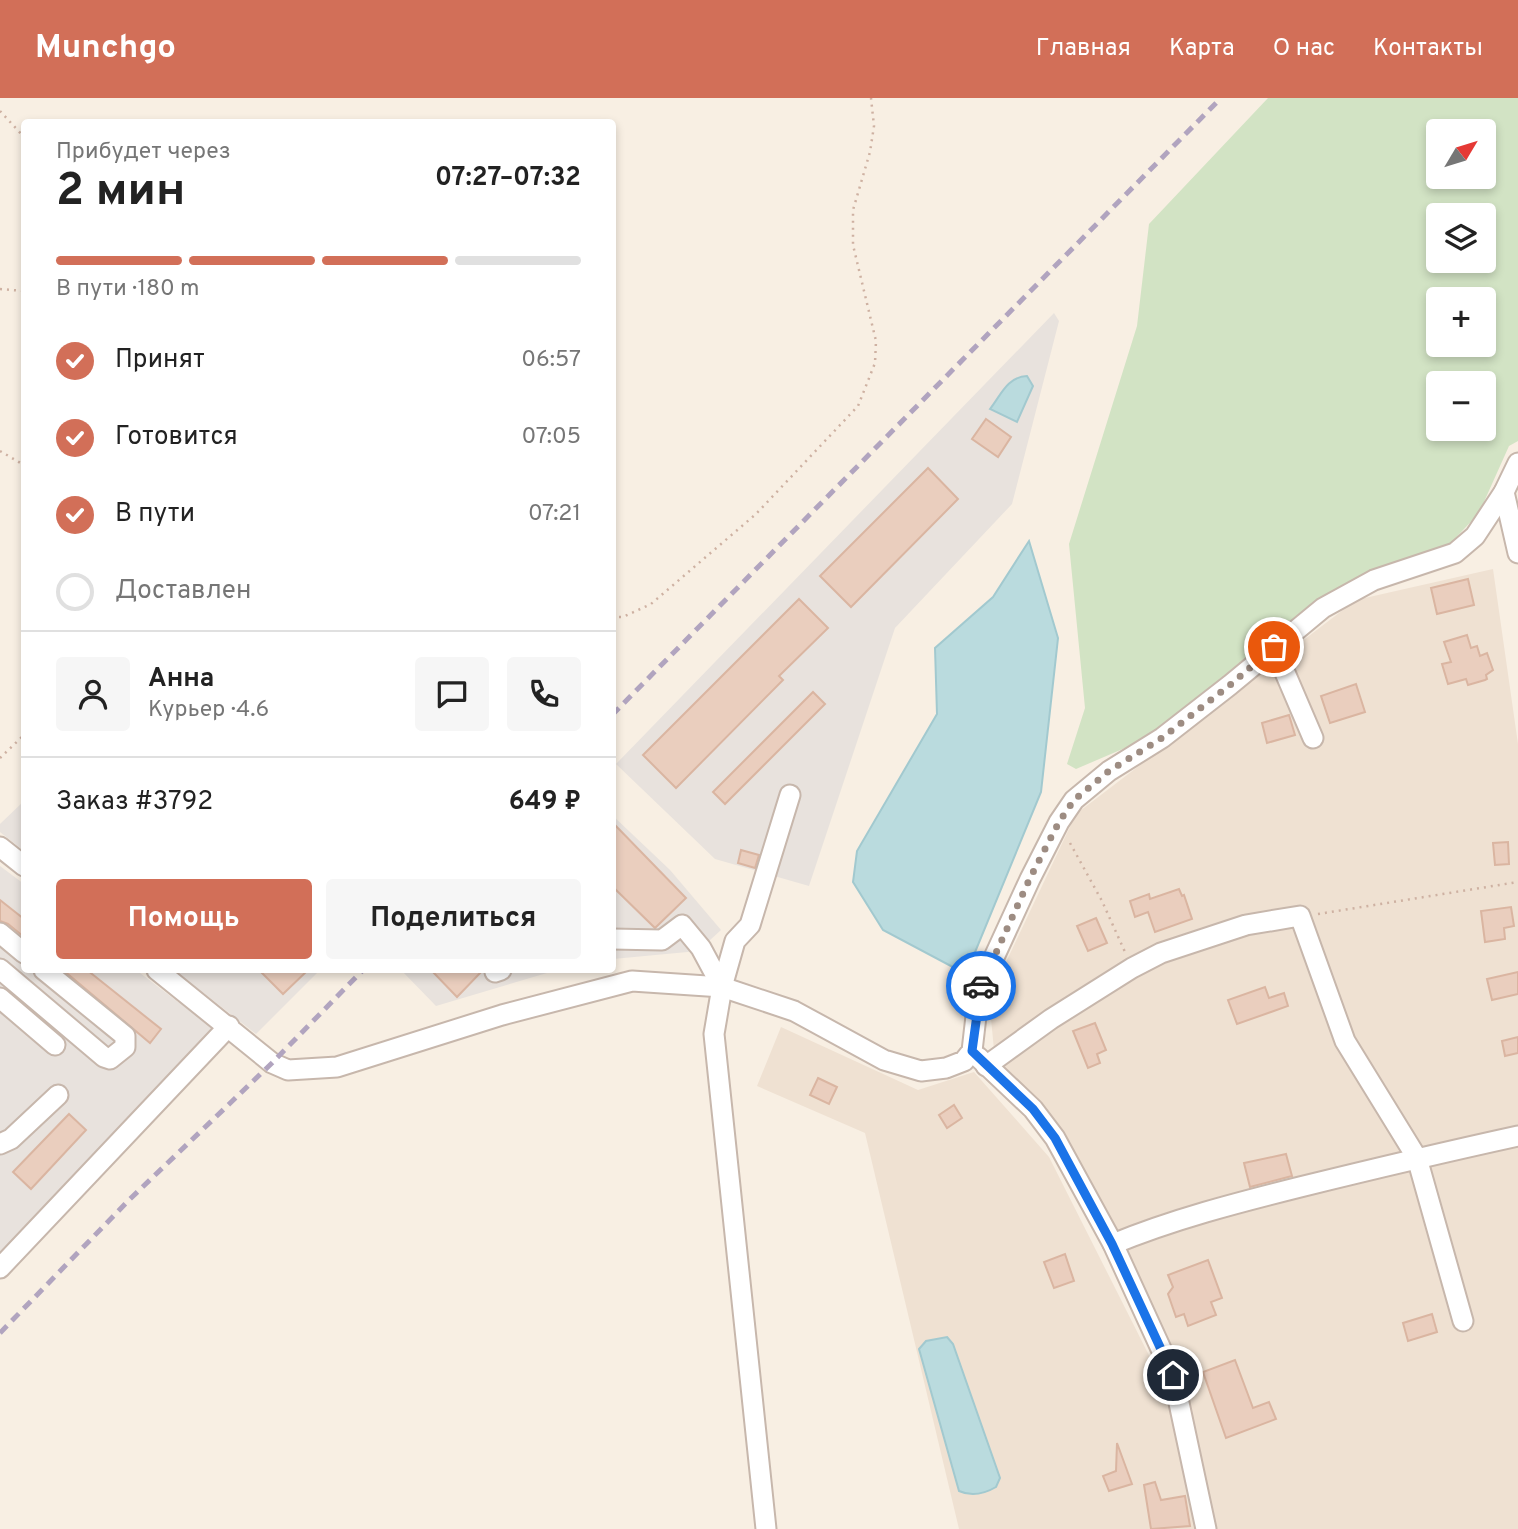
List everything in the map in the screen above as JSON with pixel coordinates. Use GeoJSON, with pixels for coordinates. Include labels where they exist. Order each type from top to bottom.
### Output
{"type":"FeatureCollection","features":[{"type":"Feature","properties":{"kind":"street"},"geometry":{"type":"LineString","coordinates":[[161,973],[272,1063],[288,1070],[337,1067],[502,1015],[632,981],[722,987],[794,1011],[884,1060],[921,1071],[946,1068],[964,1061],[972,1051],[979,990],[1030,878],[1059,822],[1074,800],[1109,771],[1162,738],[1323,608],[1374,580],[1455,553],[1475,536],[1504,492],[1518,463]]}},
{"type":"Feature","properties":{"kind":"street"},"geometry":{"type":"LineString","coordinates":[[1504,492],[1518,553]]}},
{"type":"Feature","properties":{"kind":"street"},"geometry":{"type":"LineString","coordinates":[[1274,647],[1313,738]]}},
{"type":"Feature","properties":{"kind":"street"},"geometry":{"type":"LineString","coordinates":[[766,1529],[714,1034],[722,987],[735,941],[750,925],[790,795]]}},
{"type":"Feature","properties":{"kind":"street"},"geometry":{"type":"LineString","coordinates":[[0,847],[21,864]]}},
{"type":"Feature","properties":{"kind":"street"},"geometry":{"type":"LineString","coordinates":[[986,1066],[1051,1019],[1161,953],[1246,926],[1300,916],[1345,1041],[1417,1157],[1463,1321]]}},
{"type":"Feature","properties":{"kind":"street"},"geometry":{"type":"LineString","coordinates":[[616,939],[662,940],[682,925],[701,948],[722,987]]}},
{"type":"Feature","properties":{"kind":"street"},"geometry":{"type":"LineString","coordinates":[[0,933],[21,950]]}},
{"type":"Feature","properties":{"kind":"street"},"geometry":{"type":"LineString","coordinates":[[0,970],[104,1058],[115,1056],[125,1046],[125,1036],[48,973]]}},
{"type":"Feature","properties":{"kind":"street"},"geometry":{"type":"LineString","coordinates":[[0,998],[55,1045]]}},
{"type":"Feature","properties":{"kind":"street"},"geometry":{"type":"LineString","coordinates":[[0,1268],[229,1026]]}},
{"type":"Feature","properties":{"kind":"street"},"geometry":{"type":"LineString","coordinates":[[972,1051],[1033,1109],[1055,1138],[1112,1244],[1173,1375],[1206,1529]]}},
{"type":"Feature","properties":{"kind":"street"},"geometry":{"type":"LineString","coordinates":[[0,1143],[11,1139],[58,1095]]}},
{"type":"Feature","properties":{"kind":"street"},"geometry":{"type":"LineString","coordinates":[[1112,1244],[1202,1212],[1417,1157],[1518,1136]]}},
{"type":"Feature","properties":{"kind":"path"},"geometry":{"type":"LineString","coordinates":[[616,617],[623,617],[651,604],[756,514],[858,406],[875,363],[876,341],[853,245],[853,210],[870,152],[874,126],[871,98]]}},
{"type":"Feature","properties":{"kind":"path"},"geometry":{"type":"LineString","coordinates":[[0,111],[21,134]]}},
{"type":"Feature","properties":{"kind":"path"},"geometry":{"type":"LineString","coordinates":[[0,289],[21,290]]}},
{"type":"Feature","properties":{"kind":"path"},"geometry":{"type":"LineString","coordinates":[[0,451],[21,463]]}},
{"type":"Feature","properties":{"kind":"path"},"geometry":{"type":"LineString","coordinates":[[0,758],[21,738]]}},
{"type":"Feature","properties":{"kind":"path"},"geometry":{"type":"LineString","coordinates":[[1059,822],[1102,901],[1132,968]]}},
{"type":"Feature","properties":{"kind":"path"},"geometry":{"type":"LineString","coordinates":[[1300,916],[1518,881]]}},
{"type":"Feature","properties":{"kind":"shaded area"},"geometry":{"type":"Polygon","coordinates":[[[1054,313],[1059,321],[1012,504],[895,628],[809,886],[715,859],[616,764],[1054,313]]]}},
{"type":"Feature","properties":{"kind":"shaded area"},"geometry":{"type":"Polygon","coordinates":[[[1493,569],[1518,744],[1518,1529],[1216,1529],[1183,1385],[1112,1233],[995,1060],[989,998],[1076,814],[1356,600],[1493,569]]]}},
{"type":"Feature","properties":{"kind":"shaded area"},"geometry":{"type":"Polygon","coordinates":[[[21,804],[21,849],[0,832],[0,824],[21,804]]]}},
{"type":"Feature","properties":{"kind":"shaded area"},"geometry":{"type":"Polygon","coordinates":[[[616,819],[670,870],[721,930],[698,951],[616,959],[616,819]]]}},
{"type":"Feature","properties":{"kind":"shaded area"},"geometry":{"type":"Polygon","coordinates":[[[0,866],[21,882],[21,973],[140,973],[215,1030],[0,1254],[0,866]]]}},
{"type":"Feature","properties":{"kind":"shaded area"},"geometry":{"type":"Polygon","coordinates":[[[178,973],[317,973],[256,1034],[178,973]]]}},
{"type":"Feature","properties":{"kind":"shaded area"},"geometry":{"type":"Polygon","coordinates":[[[404,973],[547,973],[436,1006],[404,973]]]}},
{"type":"Feature","properties":{"kind":"shaded area"},"geometry":{"type":"Polygon","coordinates":[[[781,1027],[918,1090],[974,1072],[1049,1157],[1167,1391],[1199,1529],[959,1529],[865,1133],[757,1086],[781,1027]]]}},
{"type":"Feature","properties":{"kind":"green space"},"geometry":{"type":"Polygon","coordinates":[[[1268,98],[1518,98],[1518,441],[1509,446],[1479,513],[1449,545],[1371,573],[1160,733],[1076,769],[1067,764],[1085,708],[1069,544],[1137,326],[1149,224],[1268,98]]]}},
{"type":"Feature","properties":{"kind":"water"},"geometry":{"type":"Polygon","coordinates":[[[1027,376],[1033,386],[1017,422],[990,409],[1009,383],[1027,376]]]}},
{"type":"Feature","properties":{"kind":"water"},"geometry":{"type":"Polygon","coordinates":[[[1029,541],[1058,638],[1041,792],[966,974],[883,930],[853,882],[857,851],[937,714],[935,648],[993,597],[1029,541]]]}},
{"type":"Feature","properties":{"kind":"water"},"geometry":{"type":"Polygon","coordinates":[[[947,1337],[953,1344],[1000,1478],[996,1487],[982,1493],[969,1494],[959,1491],[919,1349],[926,1341],[947,1337]]]}},
{"type":"Feature","properties":{"kind":"building"},"geometry":{"type":"Polygon","coordinates":[[[986,419],[1011,437],[998,457],[972,439],[986,419]]]}},
{"type":"Feature","properties":{"kind":"building"},"geometry":{"type":"Polygon","coordinates":[[[928,468],[958,499],[851,607],[820,576],[928,468]]]}},
{"type":"Feature","properties":{"kind":"building"},"geometry":{"type":"Polygon","coordinates":[[[1468,579],[1474,605],[1437,614],[1431,588],[1468,579]]]}},
{"type":"Feature","properties":{"kind":"building"},"geometry":{"type":"Polygon","coordinates":[[[799,599],[828,628],[779,676],[783,680],[676,788],[643,755],[799,599]]]}},
{"type":"Feature","properties":{"kind":"building"},"geometry":{"type":"Polygon","coordinates":[[[1467,635],[1471,648],[1477,646],[1480,656],[1487,653],[1493,670],[1486,675],[1485,680],[1468,685],[1466,679],[1448,684],[1442,664],[1451,662],[1444,642],[1467,635]]]}},
{"type":"Feature","properties":{"kind":"building"},"geometry":{"type":"Polygon","coordinates":[[[1356,684],[1365,712],[1330,723],[1321,696],[1356,684]]]}},
{"type":"Feature","properties":{"kind":"building"},"geometry":{"type":"Polygon","coordinates":[[[813,692],[825,704],[725,804],[713,792],[813,692]]]}},
{"type":"Feature","properties":{"kind":"building"},"geometry":{"type":"Polygon","coordinates":[[[1289,715],[1295,735],[1267,743],[1262,723],[1289,715]]]}},
{"type":"Feature","properties":{"kind":"building"},"geometry":{"type":"Polygon","coordinates":[[[616,826],[686,898],[655,928],[616,890],[616,826]]]}},
{"type":"Feature","properties":{"kind":"building"},"geometry":{"type":"Polygon","coordinates":[[[1508,842],[1509,864],[1495,865],[1493,843],[1508,842]]]}},
{"type":"Feature","properties":{"kind":"building"},"geometry":{"type":"Polygon","coordinates":[[[741,850],[759,855],[755,868],[738,863],[741,850]]]}},
{"type":"Feature","properties":{"kind":"building"},"geometry":{"type":"Polygon","coordinates":[[[1179,889],[1182,896],[1184,895],[1192,919],[1155,932],[1148,912],[1135,917],[1130,901],[1149,894],[1150,899],[1179,889]]]}},
{"type":"Feature","properties":{"kind":"building"},"geometry":{"type":"Polygon","coordinates":[[[0,900],[21,917],[21,935],[8,924],[0,921],[0,900]]]}},
{"type":"Feature","properties":{"kind":"building"},"geometry":{"type":"Polygon","coordinates":[[[1511,907],[1514,926],[1504,928],[1505,939],[1485,942],[1481,911],[1511,907]]]}},
{"type":"Feature","properties":{"kind":"building"},"geometry":{"type":"Polygon","coordinates":[[[1096,918],[1107,943],[1088,951],[1077,926],[1096,918]]]}},
{"type":"Feature","properties":{"kind":"building"},"geometry":{"type":"Polygon","coordinates":[[[1518,972],[1518,994],[1492,1000],[1487,979],[1518,972]]]}},
{"type":"Feature","properties":{"kind":"building"},"geometry":{"type":"Polygon","coordinates":[[[67,973],[91,973],[161,1029],[150,1043],[67,973]]]}},
{"type":"Feature","properties":{"kind":"building"},"geometry":{"type":"Polygon","coordinates":[[[262,973],[305,973],[283,994],[262,973]]]}},
{"type":"Feature","properties":{"kind":"building"},"geometry":{"type":"Polygon","coordinates":[[[434,973],[480,973],[457,997],[434,973]]]}},
{"type":"Feature","properties":{"kind":"building"},"geometry":{"type":"Polygon","coordinates":[[[1265,987],[1269,998],[1284,993],[1288,1006],[1237,1024],[1228,1000],[1265,987]]]}},
{"type":"Feature","properties":{"kind":"building"},"geometry":{"type":"Polygon","coordinates":[[[1095,1023],[1106,1050],[1097,1054],[1100,1063],[1088,1068],[1073,1031],[1095,1023]]]}},
{"type":"Feature","properties":{"kind":"building"},"geometry":{"type":"Polygon","coordinates":[[[1518,1037],[1518,1053],[1505,1056],[1502,1041],[1518,1037]]]}},
{"type":"Feature","properties":{"kind":"building"},"geometry":{"type":"Polygon","coordinates":[[[818,1078],[837,1087],[829,1104],[810,1095],[818,1078]]]}},
{"type":"Feature","properties":{"kind":"building"},"geometry":{"type":"Polygon","coordinates":[[[954,1105],[962,1118],[947,1128],[939,1115],[954,1105]]]}},
{"type":"Feature","properties":{"kind":"building"},"geometry":{"type":"Polygon","coordinates":[[[69,1114],[86,1130],[31,1189],[13,1172],[69,1114]]]}},
{"type":"Feature","properties":{"kind":"building"},"geometry":{"type":"Polygon","coordinates":[[[1286,1154],[1292,1176],[1250,1187],[1244,1163],[1286,1154]]]}},
{"type":"Feature","properties":{"kind":"building"},"geometry":{"type":"Polygon","coordinates":[[[1065,1254],[1074,1281],[1054,1288],[1044,1262],[1065,1254]]]}},
{"type":"Feature","properties":{"kind":"building"},"geometry":{"type":"Polygon","coordinates":[[[1208,1260],[1222,1298],[1211,1302],[1216,1315],[1188,1326],[1184,1314],[1176,1317],[1168,1294],[1173,1287],[1168,1275],[1208,1260]]]}},
{"type":"Feature","properties":{"kind":"building"},"geometry":{"type":"Polygon","coordinates":[[[1432,1314],[1437,1332],[1408,1341],[1403,1323],[1432,1314]]]}},
{"type":"Feature","properties":{"kind":"building"},"geometry":{"type":"Polygon","coordinates":[[[1235,1360],[1253,1408],[1269,1402],[1276,1419],[1226,1438],[1203,1372],[1235,1360]]]}},
{"type":"Feature","properties":{"kind":"building"},"geometry":{"type":"Polygon","coordinates":[[[1117,1443],[1132,1484],[1109,1491],[1103,1476],[1116,1471],[1117,1443]]]}},
{"type":"Feature","properties":{"kind":"building"},"geometry":{"type":"Polygon","coordinates":[[[1155,1482],[1161,1500],[1185,1496],[1190,1526],[1151,1529],[1144,1485],[1155,1482]]]}},
{"type":"Feature","properties":{"kind":"railway"},"geometry":{"type":"LineString","coordinates":[[616,711],[1221,98]]}},
{"type":"Feature","properties":{"kind":"railway"},"geometry":{"type":"LineString","coordinates":[[0,1333],[129,1200],[272,1063],[360,973]]}},
{"type":"Feature","properties":{"kind":"way so far"},"geometry":{"type":"LineString","coordinates":[[981,986],[1030,878],[1059,822],[1074,800],[1109,771],[1162,738],[1274,647]]}},
{"type":"Feature","properties":{"kind":"route"},"geometry":{"type":"LineString","coordinates":[[981,986],[972,1051],[1033,1109],[1055,1138],[1112,1244],[1173,1375]]}}]}
